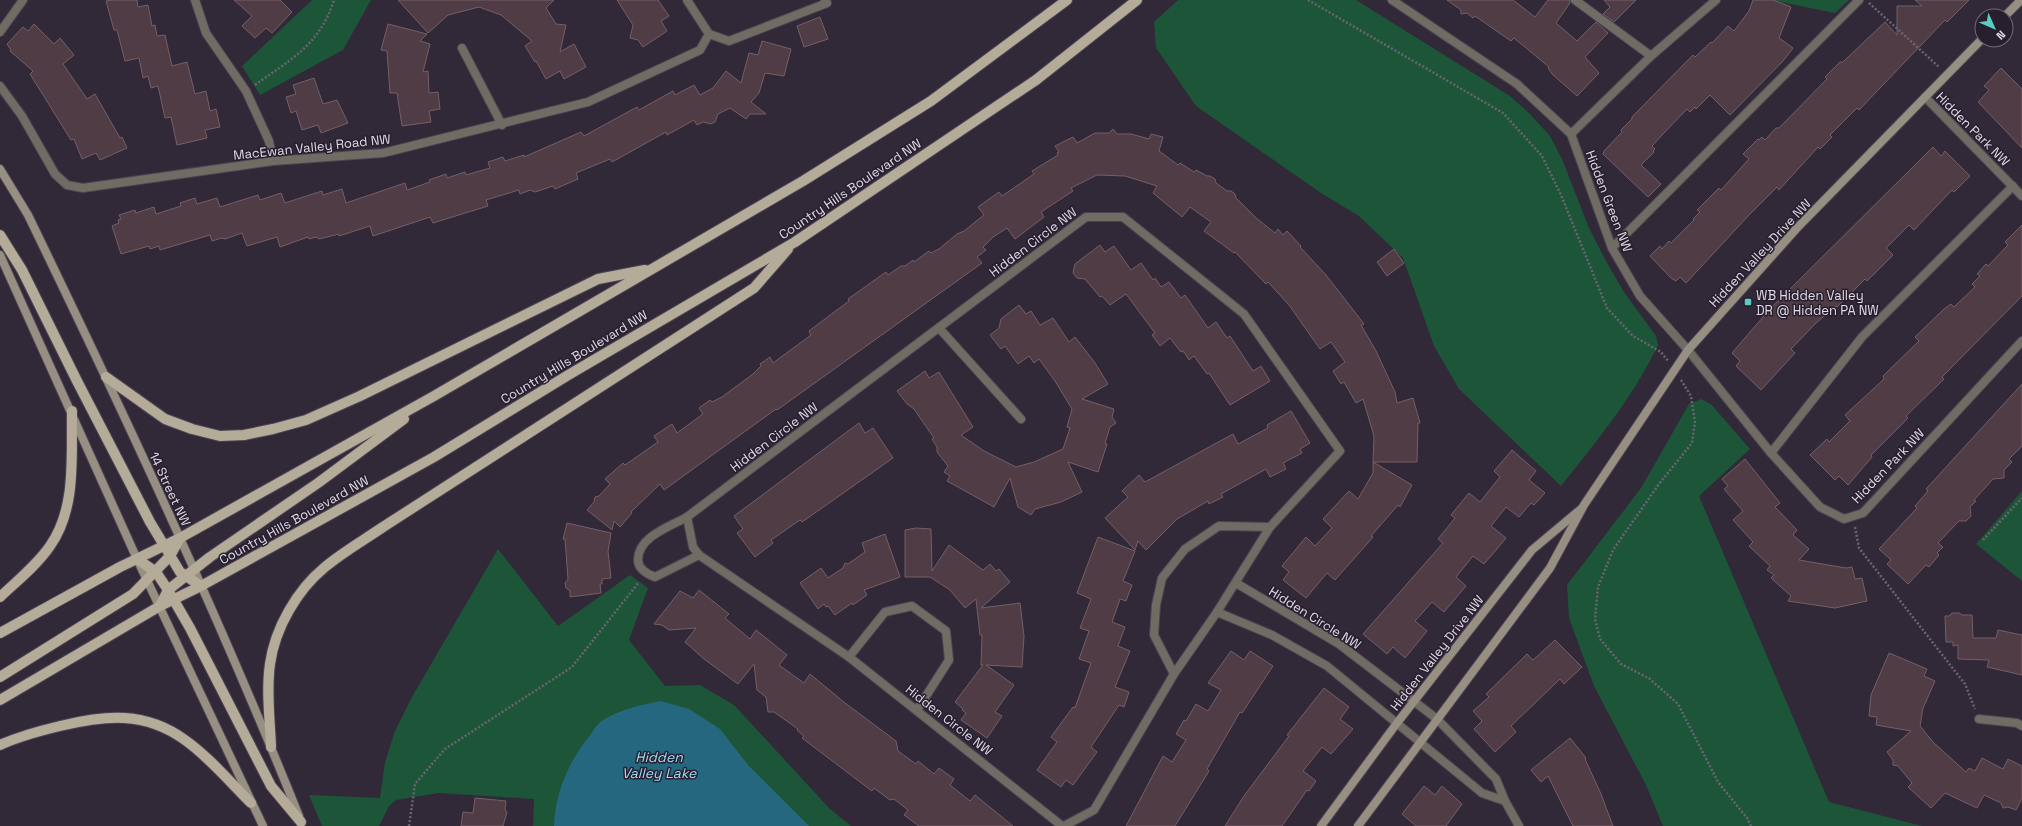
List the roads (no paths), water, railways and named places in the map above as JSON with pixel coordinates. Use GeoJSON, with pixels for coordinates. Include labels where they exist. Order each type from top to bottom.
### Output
{"type":"FeatureCollection","features":[{"type":"Feature","properties":{"kind":"main road"},"geometry":{"type":"LineString","coordinates":[[0,633],[137,559],[180,538],[434,396],[803,181],[931,101],[1066,0]]}},
{"type":"Feature","properties":{"kind":"main road","name":"Country Hills Boulevard NW"},"geometry":{"type":"LineString","coordinates":[[0,700],[160,606],[201,586],[427,460],[795,242],[1036,80],[1137,0]]}},
{"type":"Feature","properties":{"kind":"main road"},"geometry":{"type":"LineString","coordinates":[[0,235],[22,270],[77,382],[150,522],[180,572],[201,586]]}},
{"type":"Feature","properties":{"kind":"main road"},"geometry":{"type":"LineString","coordinates":[[271,747],[269,685],[270,664],[273,648],[292,604],[306,585],[325,567],[383,527],[754,288],[795,242]]}},
{"type":"Feature","properties":{"kind":"main road"},"geometry":{"type":"LineString","coordinates":[[106,377],[165,419],[192,429],[220,436],[244,435],[306,420],[360,396],[598,279],[653,269]]}},
{"type":"Feature","properties":{"kind":"main road"},"geometry":{"type":"LineString","coordinates":[[160,606],[168,590],[194,569],[318,483],[434,396]]}},
{"type":"Feature","properties":{"kind":"main road"},"geometry":{"type":"LineString","coordinates":[[0,596],[21,578],[50,546],[62,524],[70,483],[72,411]]}},
{"type":"Feature","properties":{"kind":"main road"},"geometry":{"type":"LineString","coordinates":[[0,677],[133,594],[170,556],[180,538]]}},
{"type":"Feature","properties":{"kind":"main road"},"geometry":{"type":"LineString","coordinates":[[137,559],[156,572],[168,590],[237,717],[271,786],[302,824]]}},
{"type":"Feature","properties":{"kind":"main road"},"geometry":{"type":"LineString","coordinates":[[0,745],[23,735],[96,718],[113,717],[141,720],[158,724],[185,740],[251,803]]}},
{"type":"Feature","properties":{"kind":"street"},"geometry":{"type":"LineString","coordinates":[[0,32],[23,0]]}},
{"type":"Feature","properties":{"kind":"street"},"geometry":{"type":"LineString","coordinates":[[195,0],[206,33],[246,91],[269,141],[273,161]]}},
{"type":"Feature","properties":{"kind":"street"},"geometry":{"type":"LineString","coordinates":[[687,0],[709,34],[729,40],[827,2],[825,0]]}},
{"type":"Feature","properties":{"kind":"street","name":"Hidden Green NW"},"geometry":{"type":"LineString","coordinates":[[1392,0],[1518,84],[1571,134],[1612,248],[1640,296],[1688,350]]}},
{"type":"Feature","properties":{"kind":"street"},"geometry":{"type":"LineString","coordinates":[[1575,0],[1651,56]]}},
{"type":"Feature","properties":{"kind":"street"},"geometry":{"type":"LineString","coordinates":[[1571,134],[1651,56],[1716,0]]}},
{"type":"Feature","properties":{"kind":"street"},"geometry":{"type":"LineString","coordinates":[[1612,248],[1859,0]]}},
{"type":"Feature","properties":{"kind":"street"},"geometry":{"type":"LineString","coordinates":[[2013,8],[2021,0]]}},
{"type":"Feature","properties":{"kind":"street","name":"MacEwan Valley Road NW"},"geometry":{"type":"LineString","coordinates":[[0,86],[22,116],[55,174],[67,185],[83,188],[273,161],[383,153],[502,125],[588,102],[700,50],[709,34]]}},
{"type":"Feature","properties":{"kind":"street","name":"Hidden Valley Drive NW"},"geometry":{"type":"LineString","coordinates":[[1358,826],[1550,568],[1584,506],[1688,350],[1797,228],[1974,47]]}},
{"type":"Feature","properties":{"kind":"street"},"geometry":{"type":"LineString","coordinates":[[462,48],[502,125]]}},
{"type":"Feature","properties":{"kind":"street","name":"Hidden Park NW"},"geometry":{"type":"LineString","coordinates":[[1925,97],[2022,196]]}},
{"type":"Feature","properties":{"kind":"street","name":"14 Street NW"},"geometry":{"type":"LineString","coordinates":[[0,170],[28,215],[106,377],[194,569],[271,747],[302,824]]}},
{"type":"Feature","properties":{"kind":"street"},"geometry":{"type":"LineString","coordinates":[[1771,452],[1862,337],[2013,186]]}},
{"type":"Feature","properties":{"kind":"street","name":"Hidden Circle NW"},"geometry":{"type":"LineString","coordinates":[[1086,217],[1122,217],[1244,314],[1340,451],[1270,527],[1236,583],[1174,674],[1094,810],[1063,826],[849,657],[698,555],[655,577],[646,574],[638,564],[638,552],[644,542],[687,517],[1086,217]]}},
{"type":"Feature","properties":{"kind":"street"},"geometry":{"type":"LineString","coordinates":[[0,255],[72,411],[137,559],[263,826]]}},
{"type":"Feature","properties":{"kind":"street"},"geometry":{"type":"LineString","coordinates":[[939,328],[1021,418]]}},
{"type":"Feature","properties":{"kind":"street","name":"Hidden Park NW"},"geometry":{"type":"LineString","coordinates":[[1688,350],[1771,452],[1820,508],[1844,519],[1863,513],[2022,341]]}},
{"type":"Feature","properties":{"kind":"street","name":"Hidden Valley Drive NW"},"geometry":{"type":"LineString","coordinates":[[1320,826],[1413,702],[1532,550],[1584,506]]}},
{"type":"Feature","properties":{"kind":"street"},"geometry":{"type":"LineString","coordinates":[[687,517],[693,547],[698,555]]}},
{"type":"Feature","properties":{"kind":"street"},"geometry":{"type":"LineString","coordinates":[[1174,674],[1154,635],[1156,606],[1162,578],[1185,549],[1219,526],[1270,527]]}},
{"type":"Feature","properties":{"kind":"street","name":"Hidden Circle NW"},"geometry":{"type":"LineString","coordinates":[[1236,583],[1339,644],[1437,719],[1496,779],[1505,801],[1519,826]]}},
{"type":"Feature","properties":{"kind":"street"},"geometry":{"type":"LineString","coordinates":[[849,657],[885,612],[912,606],[946,631],[949,660],[917,710]]}},
{"type":"Feature","properties":{"kind":"street"},"geometry":{"type":"LineString","coordinates":[[1217,612],[1272,635],[1327,666],[1482,793],[1505,801]]}},
{"type":"Feature","properties":{"kind":"street"},"geometry":{"type":"LineString","coordinates":[[1979,719],[2017,723],[2022,726]]}},
{"type":"Feature","properties":{"kind":"water","name":"Hidden Valley Lake"},"geometry":{"type":"Polygon","coordinates":[[[661,701],[689,709],[720,729],[748,765],[809,826],[554,826],[557,801],[570,765],[576,754],[598,724],[610,716],[624,710],[661,701]]]}},
{"type":"Feature","properties":{"kind":"place","name":"WB Hidden Valley DR @ Hidden PA NW"},"geometry":{"type":"Point","coordinates":[1748,302]}}]}
